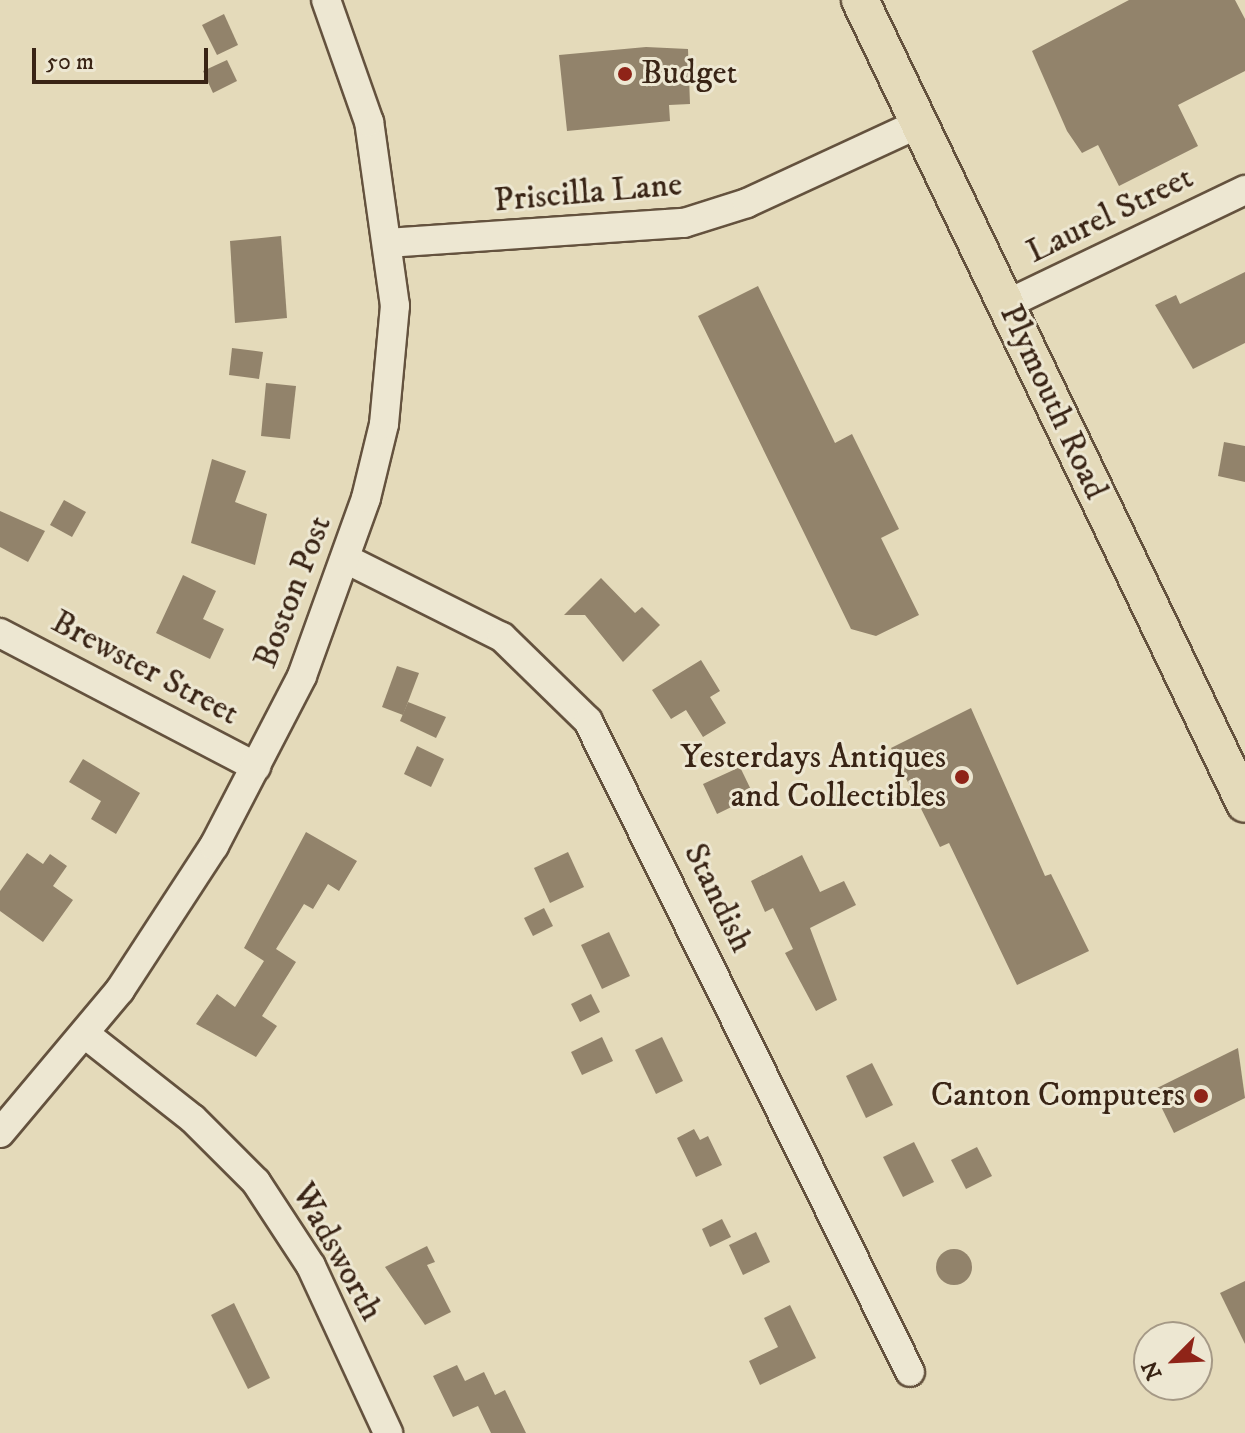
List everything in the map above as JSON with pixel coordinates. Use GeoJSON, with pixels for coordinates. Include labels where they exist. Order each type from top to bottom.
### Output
{"type":"FeatureCollection","features":[{"type":"Feature","properties":{"kind":"main road","name":"Plymouth Road"},"geometry":{"type":"LineString","coordinates":[[860,0],[1245,804]]}},
{"type":"Feature","properties":{"kind":"street","name":"Boston Post"},"geometry":{"type":"LineString","coordinates":[[0,1133],[85,1034],[155,941],[256,767],[302,676],[346,559],[384,424],[396,332],[387,243],[362,91],[326,0]]}},
{"type":"Feature","properties":{"kind":"street","name":"Priscilla Lane"},"geometry":{"type":"LineString","coordinates":[[387,243],[684,223],[747,203],[920,123]]}},
{"type":"Feature","properties":{"kind":"street","name":"Laurel Street"},"geometry":{"type":"LineString","coordinates":[[1007,304],[1245,190]]}},
{"type":"Feature","properties":{"kind":"street","name":"Standish"},"geometry":{"type":"LineString","coordinates":[[346,559],[502,637],[588,721],[910,1372]]}},
{"type":"Feature","properties":{"kind":"street","name":"Brewster Street"},"geometry":{"type":"LineString","coordinates":[[0,633],[256,767]]}},
{"type":"Feature","properties":{"kind":"street","name":"Wadsworth"},"geometry":{"type":"LineString","coordinates":[[85,1034],[201,1127],[256,1182],[311,1266],[388,1433]]}},
{"type":"Feature","properties":{"kind":"building"},"geometry":{"type":"Polygon","coordinates":[[[1129,0],[1235,0],[1245,19],[1245,71],[1178,105],[1198,146],[1119,186],[1098,145],[1082,153],[1067,131],[1032,51],[1129,0]]]}},
{"type":"Feature","properties":{"kind":"building"},"geometry":{"type":"Polygon","coordinates":[[[224,14],[238,45],[217,55],[202,25],[224,14]]]}},
{"type":"Feature","properties":{"kind":"building","name":"Budget"},"geometry":{"type":"Polygon","coordinates":[[[646,47],[688,49],[690,104],[669,105],[670,121],[567,131],[559,55],[646,47]]]}},
{"type":"Feature","properties":{"kind":"building"},"geometry":{"type":"Polygon","coordinates":[[[227,60],[237,81],[213,93],[203,71],[227,60]]]}},
{"type":"Feature","properties":{"kind":"building"},"geometry":{"type":"Polygon","coordinates":[[[281,236],[287,318],[235,323],[230,241],[281,236]]]}},
{"type":"Feature","properties":{"kind":"building"},"geometry":{"type":"Polygon","coordinates":[[[1245,272],[1245,343],[1193,369],[1155,305],[1176,295],[1180,304],[1245,272]]]}},
{"type":"Feature","properties":{"kind":"building"},"geometry":{"type":"Polygon","coordinates":[[[758,286],[835,443],[852,434],[899,529],[881,538],[919,615],[876,636],[851,629],[698,316],[758,286]]]}},
{"type":"Feature","properties":{"kind":"building"},"geometry":{"type":"Polygon","coordinates":[[[232,348],[263,352],[259,379],[229,375],[232,348]]]}},
{"type":"Feature","properties":{"kind":"building"},"geometry":{"type":"Polygon","coordinates":[[[266,383],[296,386],[290,439],[261,436],[266,383]]]}},
{"type":"Feature","properties":{"kind":"building"},"geometry":{"type":"Polygon","coordinates":[[[1224,442],[1245,446],[1245,482],[1218,476],[1224,442]]]}},
{"type":"Feature","properties":{"kind":"building"},"geometry":{"type":"Polygon","coordinates":[[[212,459],[246,471],[235,502],[267,514],[255,565],[191,543],[212,459]]]}},
{"type":"Feature","properties":{"kind":"building"},"geometry":{"type":"Polygon","coordinates":[[[64,500],[86,512],[72,537],[50,525],[64,500]]]}},
{"type":"Feature","properties":{"kind":"building"},"geometry":{"type":"Polygon","coordinates":[[[0,511],[45,531],[28,562],[0,547],[0,511]]]}},
{"type":"Feature","properties":{"kind":"building"},"geometry":{"type":"Polygon","coordinates":[[[183,575],[216,591],[203,619],[224,629],[210,659],[156,633],[183,575]]]}},
{"type":"Feature","properties":{"kind":"building"},"geometry":{"type":"Polygon","coordinates":[[[601,578],[635,613],[642,607],[660,625],[623,662],[585,615],[564,615],[601,578]]]}},
{"type":"Feature","properties":{"kind":"building"},"geometry":{"type":"Polygon","coordinates":[[[701,660],[720,691],[710,697],[726,723],[703,737],[686,710],[671,719],[652,690],[701,660]]]}},
{"type":"Feature","properties":{"kind":"building"},"geometry":{"type":"Polygon","coordinates":[[[397,666],[419,673],[403,715],[382,707],[397,666]]]}},
{"type":"Feature","properties":{"kind":"building"},"geometry":{"type":"Polygon","coordinates":[[[408,702],[446,717],[436,738],[400,721],[408,702]]]}},
{"type":"Feature","properties":{"kind":"building"},"geometry":{"type":"Polygon","coordinates":[[[971,708],[1045,876],[1051,874],[1089,951],[1017,985],[949,843],[940,847],[891,748],[971,708]]]}},
{"type":"Feature","properties":{"kind":"building"},"geometry":{"type":"Polygon","coordinates":[[[417,746],[444,759],[431,787],[404,774],[417,746]]]}},
{"type":"Feature","properties":{"kind":"building"},"geometry":{"type":"Polygon","coordinates":[[[83,759],[140,793],[116,834],[91,819],[101,801],[69,782],[83,759]]]}},
{"type":"Feature","properties":{"kind":"building"},"geometry":{"type":"Polygon","coordinates":[[[740,767],[754,796],[717,814],[703,784],[740,767]]]}},
{"type":"Feature","properties":{"kind":"building"},"geometry":{"type":"Polygon","coordinates":[[[306,832],[357,861],[339,891],[328,884],[313,909],[304,904],[276,949],[296,962],[262,1016],[277,1026],[256,1057],[196,1024],[217,994],[235,1007],[264,961],[244,948],[306,832]]]}},
{"type":"Feature","properties":{"kind":"building"},"geometry":{"type":"Polygon","coordinates":[[[568,852],[584,887],[550,903],[534,868],[568,852]]]}},
{"type":"Feature","properties":{"kind":"building"},"geometry":{"type":"Polygon","coordinates":[[[27,853],[43,864],[50,854],[67,866],[53,886],[73,900],[43,942],[0,911],[0,891],[27,853]]]}},
{"type":"Feature","properties":{"kind":"building"},"geometry":{"type":"Polygon","coordinates":[[[802,855],[820,892],[844,881],[856,905],[810,928],[837,1000],[816,1011],[785,953],[793,949],[773,908],[765,912],[751,881],[802,855]]]}},
{"type":"Feature","properties":{"kind":"building"},"geometry":{"type":"Polygon","coordinates":[[[544,908],[553,926],[533,936],[524,918],[544,908]]]}},
{"type":"Feature","properties":{"kind":"building"},"geometry":{"type":"Polygon","coordinates":[[[609,932],[630,976],[602,989],[581,945],[609,932]]]}},
{"type":"Feature","properties":{"kind":"building"},"geometry":{"type":"Polygon","coordinates":[[[591,994],[600,1012],[580,1022],[571,1004],[591,994]]]}},
{"type":"Feature","properties":{"kind":"building"},"geometry":{"type":"Polygon","coordinates":[[[602,1037],[613,1061],[582,1075],[571,1052],[602,1037]]]}},
{"type":"Feature","properties":{"kind":"building"},"geometry":{"type":"Polygon","coordinates":[[[662,1037],[683,1081],[656,1094],[635,1050],[662,1037]]]}},
{"type":"Feature","properties":{"kind":"building","name":"Canton Computers"},"geometry":{"type":"Polygon","coordinates":[[[1238,1048],[1245,1098],[1174,1133],[1153,1090],[1238,1048]]]}},
{"type":"Feature","properties":{"kind":"building"},"geometry":{"type":"Polygon","coordinates":[[[872,1063],[893,1105],[866,1118],[846,1076],[872,1063]]]}},
{"type":"Feature","properties":{"kind":"building"},"geometry":{"type":"Polygon","coordinates":[[[694,1129],[700,1140],[708,1136],[722,1165],[696,1177],[677,1138],[694,1129]]]}},
{"type":"Feature","properties":{"kind":"building"},"geometry":{"type":"Polygon","coordinates":[[[914,1142],[934,1182],[903,1197],[883,1157],[914,1142]]]}},
{"type":"Feature","properties":{"kind":"building"},"geometry":{"type":"Polygon","coordinates":[[[977,1147],[992,1176],[966,1189],[951,1160],[977,1147]]]}},
{"type":"Feature","properties":{"kind":"building"},"geometry":{"type":"Polygon","coordinates":[[[722,1219],[731,1237],[710,1247],[702,1229],[722,1219]]]}},
{"type":"Feature","properties":{"kind":"building"},"geometry":{"type":"Polygon","coordinates":[[[756,1232],[770,1262],[743,1275],[729,1245],[756,1232]]]}},
{"type":"Feature","properties":{"kind":"building"},"geometry":{"type":"Polygon","coordinates":[[[427,1246],[435,1262],[427,1265],[451,1312],[425,1325],[385,1267],[427,1246]]]}},
{"type":"Feature","properties":{"kind":"building"},"geometry":{"type":"Polygon","coordinates":[[[954,1249],[967,1254],[972,1267],[967,1280],[954,1285],[941,1280],[936,1267],[941,1254],[954,1249]]]}},
{"type":"Feature","properties":{"kind":"building"},"geometry":{"type":"Polygon","coordinates":[[[1245,1281],[1245,1344],[1220,1293],[1245,1281]]]}},
{"type":"Feature","properties":{"kind":"building"},"geometry":{"type":"Polygon","coordinates":[[[234,1303],[270,1378],[248,1389],[211,1315],[234,1303]]]}},
{"type":"Feature","properties":{"kind":"building"},"geometry":{"type":"Polygon","coordinates":[[[790,1305],[816,1358],[760,1385],[749,1361],[778,1347],[764,1318],[790,1305]]]}},
{"type":"Feature","properties":{"kind":"building"},"geometry":{"type":"Polygon","coordinates":[[[457,1365],[465,1381],[484,1372],[495,1395],[505,1390],[526,1433],[491,1433],[478,1406],[453,1417],[433,1376],[457,1365]]]}},
{"type":"Feature","properties":{"kind":"place","name":"Budget"},"geometry":{"type":"Point","coordinates":[625,74]}},
{"type":"Feature","properties":{"kind":"place","name":"Yesterdays Antiques and Collectibles"},"geometry":{"type":"Point","coordinates":[962,777]}},
{"type":"Feature","properties":{"kind":"place","name":"Canton Computers"},"geometry":{"type":"Point","coordinates":[1201,1096]}}]}
